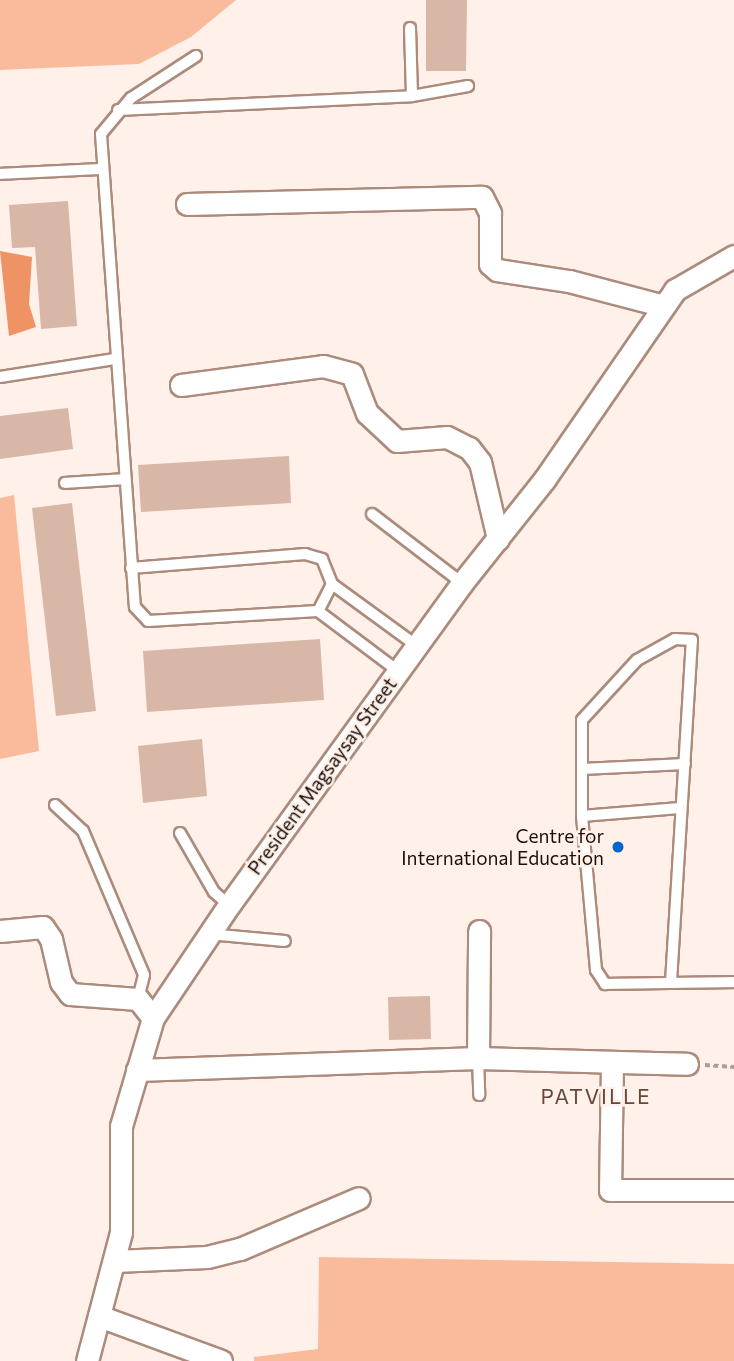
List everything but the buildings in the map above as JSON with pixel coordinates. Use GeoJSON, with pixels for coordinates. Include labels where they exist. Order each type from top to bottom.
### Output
{"type":"FeatureCollection","features":[{"type":"Feature","properties":{"kind":"street"},"geometry":{"type":"LineString","coordinates":[[187,204],[482,197],[490,213],[492,267],[569,281],[664,306]]}},
{"type":"Feature","properties":{"kind":"street","name":"President Magsaysay Street"},"geometry":{"type":"LineString","coordinates":[[87,1361],[116,1261],[121,1232],[121,1126],[153,1018],[229,905],[462,583],[498,539],[675,290],[728,271],[734,256]]}},
{"type":"Feature","properties":{"kind":"street"},"geometry":{"type":"LineString","coordinates":[[181,385],[323,366],[352,374],[367,413],[397,441],[447,438],[470,448],[480,462],[498,539]]}},
{"type":"Feature","properties":{"kind":"street"},"geometry":{"type":"LineString","coordinates":[[0,931],[43,928],[51,939],[61,982],[70,994],[138,999],[153,1018]]}},
{"type":"Feature","properties":{"kind":"street"},"geometry":{"type":"LineString","coordinates":[[478,1058],[479,931]]}},
{"type":"Feature","properties":{"kind":"street"},"geometry":{"type":"LineString","coordinates":[[137,1070],[543,1057],[611,1065],[687,1064]]}},
{"type":"Feature","properties":{"kind":"street"},"geometry":{"type":"LineString","coordinates":[[611,1065],[610,1191],[734,1190]]}},
{"type":"Feature","properties":{"kind":"street"},"geometry":{"type":"LineString","coordinates":[[116,1261],[207,1257],[240,1249],[359,1198]]}},
{"type":"Feature","properties":{"kind":"street"},"geometry":{"type":"LineString","coordinates":[[99,1316],[221,1361]]}},
{"type":"Feature","properties":{"kind":"lane"},"geometry":{"type":"LineString","coordinates":[[410,28],[412,96]]}},
{"type":"Feature","properties":{"kind":"lane"},"geometry":{"type":"LineString","coordinates":[[196,56],[118,110],[101,134],[100,169],[135,607],[148,621],[318,611],[398,671]]}},
{"type":"Feature","properties":{"kind":"lane"},"geometry":{"type":"LineString","coordinates":[[118,110],[412,96],[468,86]]}},
{"type":"Feature","properties":{"kind":"lane"},"geometry":{"type":"LineString","coordinates":[[0,174],[100,169]]}},
{"type":"Feature","properties":{"kind":"lane"},"geometry":{"type":"LineString","coordinates":[[0,377],[115,359]]}},
{"type":"Feature","properties":{"kind":"lane"},"geometry":{"type":"LineString","coordinates":[[65,483],[125,479]]}},
{"type":"Feature","properties":{"kind":"lane"},"geometry":{"type":"LineString","coordinates":[[372,514],[462,583]]}},
{"type":"Feature","properties":{"kind":"lane"},"geometry":{"type":"LineString","coordinates":[[131,568],[305,554],[322,559],[332,584],[416,646]]}},
{"type":"Feature","properties":{"kind":"lane"},"geometry":{"type":"LineString","coordinates":[[318,611],[332,584]]}},
{"type":"Feature","properties":{"kind":"lane"},"geometry":{"type":"LineString","coordinates":[[671,982],[692,640],[675,639],[637,660],[582,720],[582,816],[596,970],[605,984],[734,982]]}},
{"type":"Feature","properties":{"kind":"lane"},"geometry":{"type":"LineString","coordinates":[[582,769],[685,764]]}},
{"type":"Feature","properties":{"kind":"lane"},"geometry":{"type":"LineString","coordinates":[[55,805],[83,831],[144,975],[138,999]]}},
{"type":"Feature","properties":{"kind":"lane"},"geometry":{"type":"LineString","coordinates":[[582,816],[680,808]]}},
{"type":"Feature","properties":{"kind":"lane"},"geometry":{"type":"LineString","coordinates":[[180,833],[214,891],[229,905]]}},
{"type":"Feature","properties":{"kind":"lane"},"geometry":{"type":"LineString","coordinates":[[209,934],[285,941]]}},
{"type":"Feature","properties":{"kind":"lane"},"geometry":{"type":"LineString","coordinates":[[478,1058],[479,1095]]}},
{"type":"Feature","properties":{"kind":"path"},"geometry":{"type":"LineString","coordinates":[[687,1064],[734,1068]]}},
{"type":"Feature","properties":{"kind":"shaded area"},"geometry":{"type":"Polygon","coordinates":[[[0,0],[236,0],[191,37],[139,64],[0,70],[0,0]]]}},
{"type":"Feature","properties":{"kind":"shaded area"},"geometry":{"type":"Polygon","coordinates":[[[0,251],[32,257],[29,304],[36,327],[9,336],[0,251]]]}},
{"type":"Feature","properties":{"kind":"shaded area"},"geometry":{"type":"Polygon","coordinates":[[[14,495],[39,751],[0,759],[0,498],[14,495]]]}},
{"type":"Feature","properties":{"kind":"shaded area"},"geometry":{"type":"Polygon","coordinates":[[[319,1257],[734,1264],[734,1361],[254,1361],[254,1357],[318,1349],[319,1257]]]}},
{"type":"Feature","properties":{"kind":"place","name":"Centre for International Education"},"geometry":{"type":"Point","coordinates":[618,847]}},
{"type":"Feature","properties":{"kind":"district","name":"PATVILLE"},"geometry":{"type":"Point","coordinates":[596,1096]}}]}
